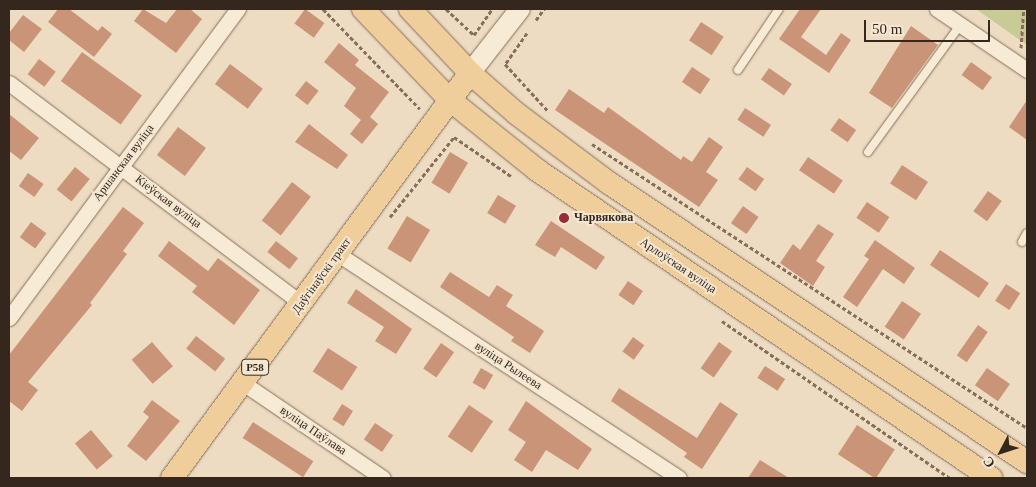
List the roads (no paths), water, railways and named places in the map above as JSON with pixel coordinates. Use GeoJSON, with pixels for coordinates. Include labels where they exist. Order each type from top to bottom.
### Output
{"type":"FeatureCollection","features":[{"type":"Feature","properties":{"kind":"main road","name":"Арлоўская вуліца"},"geometry":{"type":"LineString","coordinates":[[363,9],[450,100],[537,170],[991,478]]}},
{"type":"Feature","properties":{"kind":"main road"},"geometry":{"type":"LineString","coordinates":[[410,9],[470,73],[518,114],[609,183],[1027,462]]}},
{"type":"Feature","properties":{"kind":"main road","name":"Р58"},"geometry":{"type":"LineString","coordinates":[[470,73],[520,9]]}},
{"type":"Feature","properties":{"kind":"main road","name":"Даўгінаўскі тракт"},"geometry":{"type":"LineString","coordinates":[[172,478],[302,304],[470,73]]}},
{"type":"Feature","properties":{"kind":"street","name":"Аршанская вуліца"},"geometry":{"type":"LineString","coordinates":[[9,318],[238,9]]}},
{"type":"Feature","properties":{"kind":"street"},"geometry":{"type":"LineString","coordinates":[[937,9],[1023,67]]}},
{"type":"Feature","properties":{"kind":"street","name":"Кіеўская вуліца"},"geometry":{"type":"LineString","coordinates":[[9,84],[302,304]]}},
{"type":"Feature","properties":{"kind":"street","name":"вуліца Рылеева"},"geometry":{"type":"LineString","coordinates":[[338,254],[679,478]]}},
{"type":"Feature","properties":{"kind":"street","name":"вуліца Паўлава"},"geometry":{"type":"LineString","coordinates":[[243,383],[383,478]]}},
{"type":"Feature","properties":{"kind":"lane"},"geometry":{"type":"LineString","coordinates":[[738,70],[779,9]]}},
{"type":"Feature","properties":{"kind":"lane"},"geometry":{"type":"LineString","coordinates":[[868,152],[961,24]]}},
{"type":"Feature","properties":{"kind":"lane"},"geometry":{"type":"LineString","coordinates":[[1022,242],[1027,233]]}},
{"type":"Feature","properties":{"kind":"place","name":"Чарвякова"},"geometry":{"type":"Point","coordinates":[564,218]}}]}
